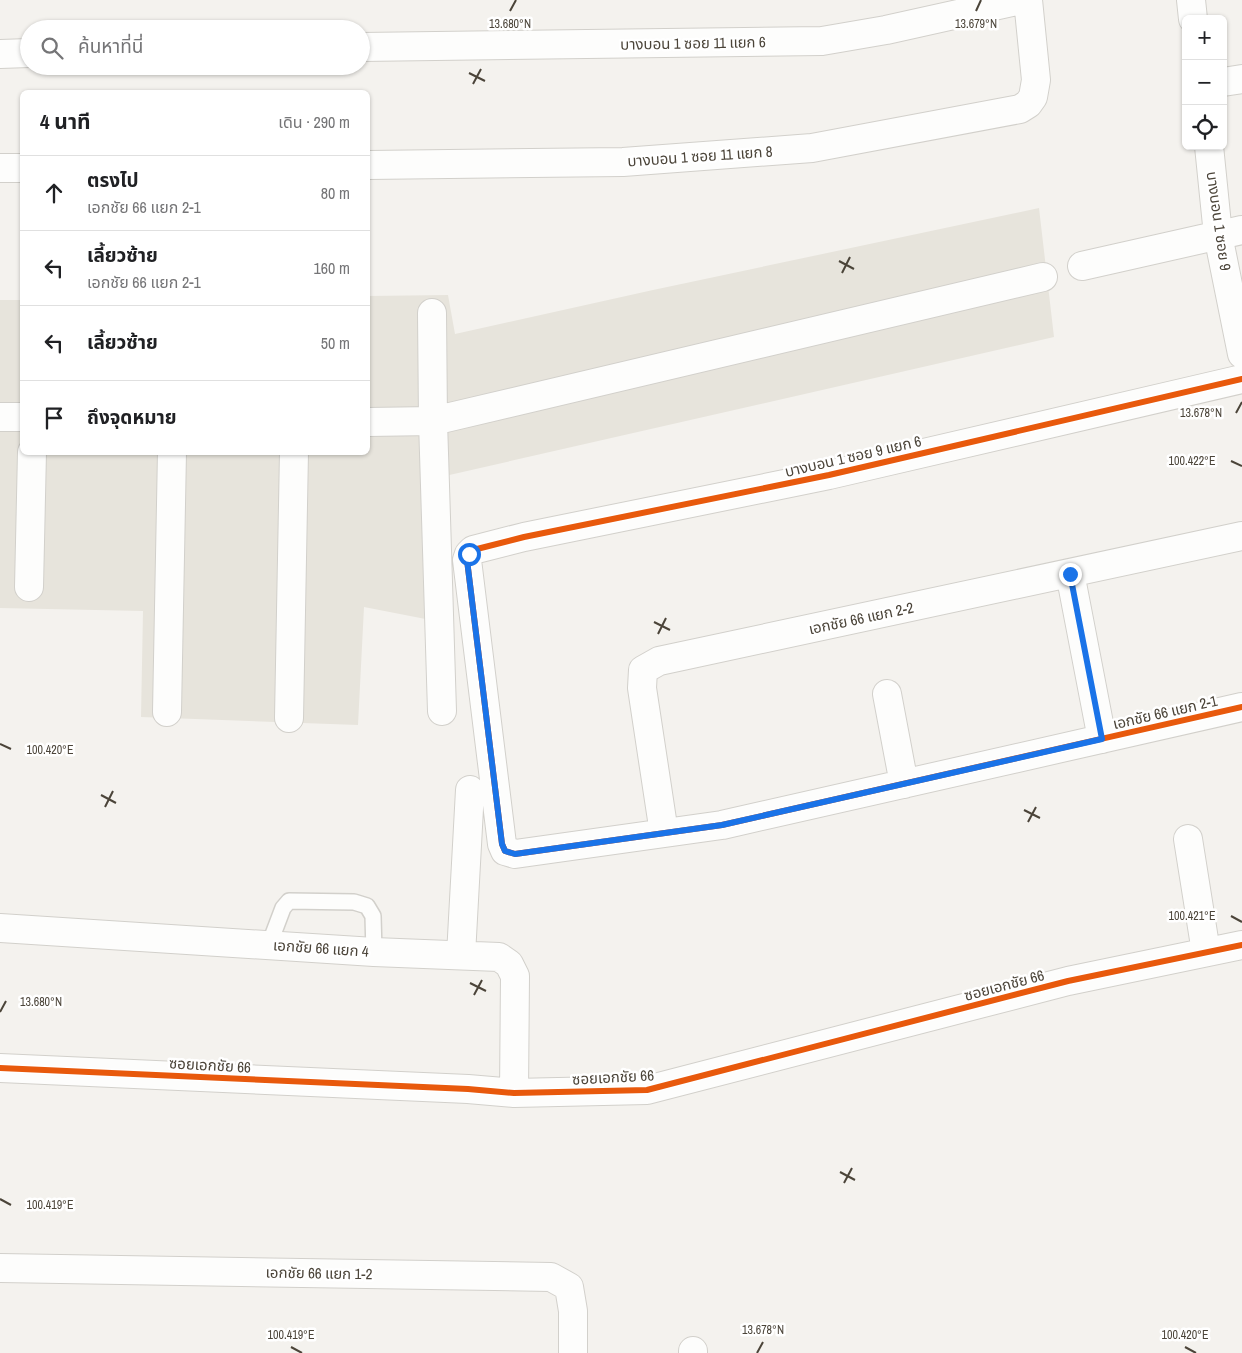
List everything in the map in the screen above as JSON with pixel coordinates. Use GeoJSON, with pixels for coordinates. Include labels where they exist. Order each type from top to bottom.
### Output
{"type":"FeatureCollection","features":[{"type":"Feature","properties":{"kind":"street","name":"บางบอน 1 ซอย 11 แยก 6"},"geometry":{"type":"LineString","coordinates":[[370,47],[822,42],[1021,0]]}},
{"type":"Feature","properties":{"kind":"street","name":"บางบอน 1 ซอย 11 แยก 8"},"geometry":{"type":"LineString","coordinates":[[370,164],[623,162],[812,148],[1020,109],[1028,104],[1033,97],[1036,80],[1028,0]]}},
{"type":"Feature","properties":{"kind":"street"},"geometry":{"type":"LineString","coordinates":[[1191,0],[1193,15]]}},
{"type":"Feature","properties":{"kind":"street"},"geometry":{"type":"LineString","coordinates":[[0,54],[20,53]]}},
{"type":"Feature","properties":{"kind":"street"},"geometry":{"type":"LineString","coordinates":[[1227,81],[1242,79]]}},
{"type":"Feature","properties":{"kind":"street","name":"บางบอน 1 ซอย 9"},"geometry":{"type":"LineString","coordinates":[[1210,150],[1230,233],[1242,354]]}},
{"type":"Feature","properties":{"kind":"street"},"geometry":{"type":"LineString","coordinates":[[0,168],[20,168]]}},
{"type":"Feature","properties":{"kind":"street"},"geometry":{"type":"LineString","coordinates":[[1082,266],[1230,233]]}},
{"type":"Feature","properties":{"kind":"street"},"geometry":{"type":"LineString","coordinates":[[370,422],[433,421],[1043,277]]}},
{"type":"Feature","properties":{"kind":"street"},"geometry":{"type":"LineString","coordinates":[[432,313],[433,421],[442,711]]}},
{"type":"Feature","properties":{"kind":"street","name":"บางบอน 1 ซอย 9 แยก 6"},"geometry":{"type":"LineString","coordinates":[[469,554],[473,550],[524,537],[830,475],[1242,379]]}},
{"type":"Feature","properties":{"kind":"street"},"geometry":{"type":"LineString","coordinates":[[0,416],[20,417]]}},
{"type":"Feature","properties":{"kind":"street"},"geometry":{"type":"LineString","coordinates":[[29,587],[32,455]]}},
{"type":"Feature","properties":{"kind":"street"},"geometry":{"type":"LineString","coordinates":[[167,712],[172,455]]}},
{"type":"Feature","properties":{"kind":"street"},"geometry":{"type":"LineString","coordinates":[[288,718],[294,455]]}},
{"type":"Feature","properties":{"kind":"street","name":"เอกชัย 66 แยก 2-2"},"geometry":{"type":"LineString","coordinates":[[664,833],[642,688],[644,670],[659,661],[1242,536]]}},
{"type":"Feature","properties":{"kind":"street","name":"เอกชัย 66 แยก 2-1"},"geometry":{"type":"LineString","coordinates":[[469,554],[467,560],[502,844],[505,851],[515,854],[722,825],[1242,707]]}},
{"type":"Feature","properties":{"kind":"street"},"geometry":{"type":"LineString","coordinates":[[1070,574],[1102,739]]}},
{"type":"Feature","properties":{"kind":"street"},"geometry":{"type":"LineString","coordinates":[[887,694],[904,784]]}},
{"type":"Feature","properties":{"kind":"street"},"geometry":{"type":"LineString","coordinates":[[462,955],[470,790]]}},
{"type":"Feature","properties":{"kind":"street"},"geometry":{"type":"LineString","coordinates":[[1188,839],[1206,952]]}},
{"type":"Feature","properties":{"kind":"street","name":"เอกชัย 66 แยก 4"},"geometry":{"type":"LineString","coordinates":[[0,928],[374,952],[499,957],[509,964],[515,976],[514,1093]]}},
{"type":"Feature","properties":{"kind":"street","name":"ซอยเอกชัย 66"},"geometry":{"type":"LineString","coordinates":[[0,1068],[514,1093],[647,1090],[1068,981],[1242,945]]}},
{"type":"Feature","properties":{"kind":"street","name":"เอกชัย 66 แยก 1-2"},"geometry":{"type":"LineString","coordinates":[[0,1268],[551,1277],[569,1287],[573,1311],[573,1353]]}},
{"type":"Feature","properties":{"kind":"lane"},"geometry":{"type":"LineString","coordinates":[[269,945],[283,908],[289,901],[354,902],[366,906],[373,916],[374,952]]}},
{"type":"Feature","properties":{"kind":"shaded area"},"geometry":{"type":"Polygon","coordinates":[[[1039,208],[1054,337],[445,476],[446,623],[364,607],[358,725],[141,717],[143,611],[0,608],[0,300],[20,300],[20,455],[370,455],[370,296],[448,295],[455,334],[1039,208]]]}},
{"type":"Feature","properties":{"kind":"cycle path"},"geometry":{"type":"LineString","coordinates":[[1242,379],[829,475],[524,537],[473,550],[467,560],[502,844],[505,851],[515,854],[722,825],[1242,707]]}},
{"type":"Feature","properties":{"kind":"cycle path"},"geometry":{"type":"LineString","coordinates":[[0,1068],[468,1089],[514,1093],[647,1090],[1068,981],[1242,945]]}},
{"type":"Feature","properties":{"kind":"route"},"geometry":{"type":"LineString","coordinates":[[469,554],[467,560],[502,844],[505,851],[515,854],[722,825],[1102,739],[1070,574]]}}]}
